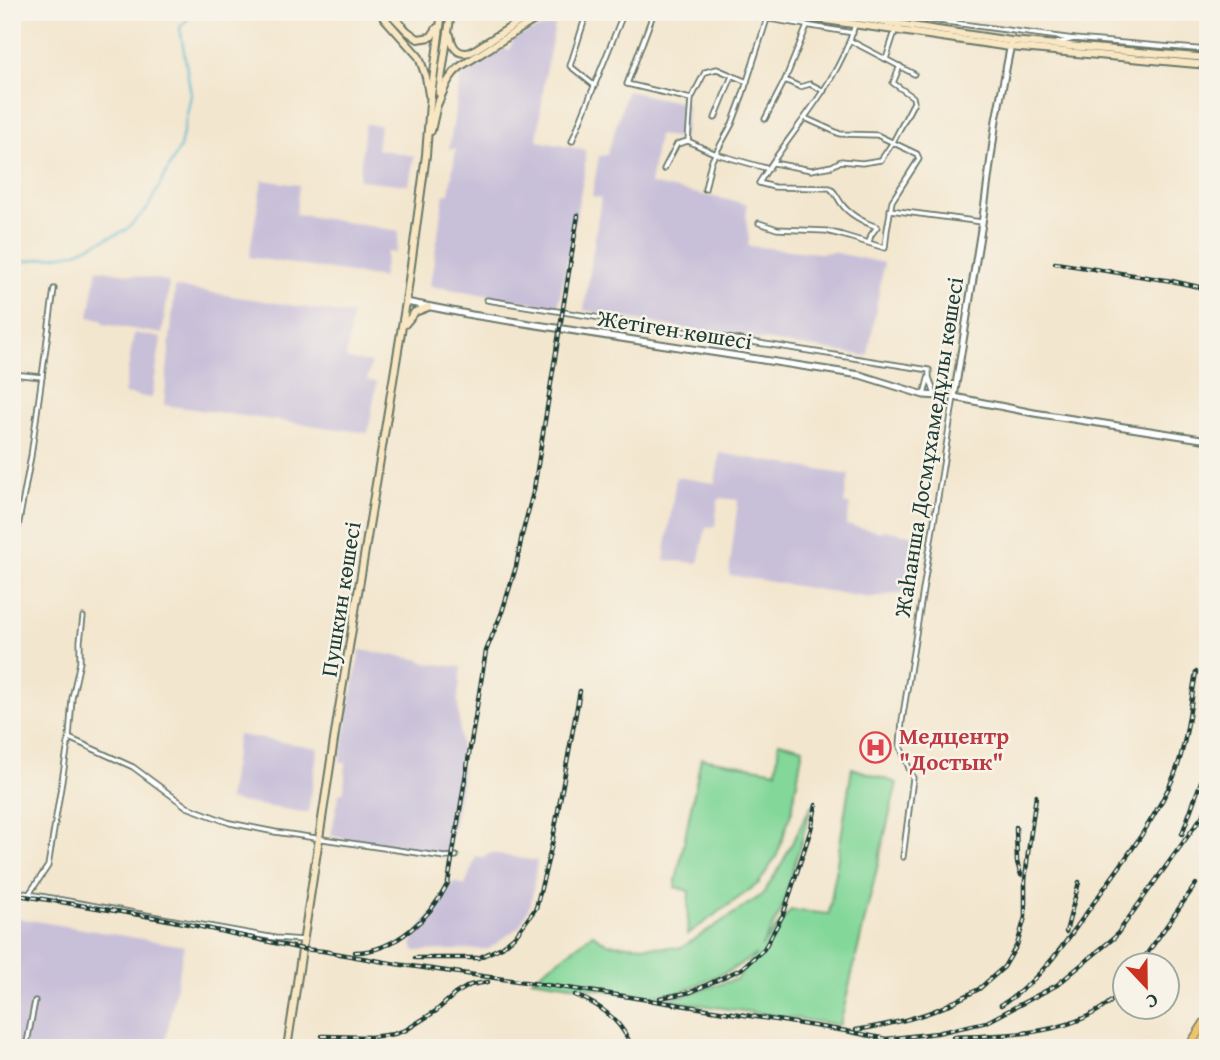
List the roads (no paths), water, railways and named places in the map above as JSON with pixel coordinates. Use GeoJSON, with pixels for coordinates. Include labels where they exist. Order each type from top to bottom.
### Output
{"type":"FeatureCollection","features":[{"type":"Feature","properties":{"kind":"main road"},"geometry":{"type":"LineString","coordinates":[[379,12],[419,57],[433,104]]}},
{"type":"Feature","properties":{"kind":"main road"},"geometry":{"type":"LineString","coordinates":[[389,12],[418,39],[430,37],[435,33],[441,16]]}},
{"type":"Feature","properties":{"kind":"main road"},"geometry":{"type":"LineString","coordinates":[[433,104],[451,12]]}},
{"type":"Feature","properties":{"kind":"main road"},"geometry":{"type":"LineString","coordinates":[[449,26],[451,44],[458,51],[467,53],[535,12]]}},
{"type":"Feature","properties":{"kind":"main road"},"geometry":{"type":"LineString","coordinates":[[433,104],[461,65],[547,12]]}},
{"type":"Feature","properties":{"kind":"main road"},"geometry":{"type":"LineString","coordinates":[[771,12],[854,29],[1205,61]]}},
{"type":"Feature","properties":{"kind":"main road"},"geometry":{"type":"LineString","coordinates":[[818,12],[1011,43],[1205,61]]}},
{"type":"Feature","properties":{"kind":"main road"},"geometry":{"type":"LineString","coordinates":[[433,104],[441,16]]}},
{"type":"Feature","properties":{"kind":"main road"},"geometry":{"type":"LineString","coordinates":[[1008,31],[1011,43]]}},
{"type":"Feature","properties":{"kind":"main road"},"geometry":{"type":"LineString","coordinates":[[1011,43],[1017,32]]}},
{"type":"Feature","properties":{"kind":"main road","name":"Пушкин көшесі"},"geometry":{"type":"LineString","coordinates":[[287,1048],[402,328],[433,104]]}},
{"type":"Feature","properties":{"kind":"main road"},"geometry":{"type":"LineString","coordinates":[[402,328],[412,314],[428,307]]}},
{"type":"Feature","properties":{"kind":"main road"},"geometry":{"type":"LineString","coordinates":[[1188,1048],[1208,1017]]}},
{"type":"Feature","properties":{"kind":"main road"},"geometry":{"type":"LineString","coordinates":[[1197,1048],[1208,1032]]}},
{"type":"Feature","properties":{"kind":"main road"},"geometry":{"type":"LineString","coordinates":[[1207,1048],[1208,1040]]}},
{"type":"Feature","properties":{"kind":"street"},"geometry":{"type":"LineString","coordinates":[[587,12],[570,63],[572,68],[594,86]]}},
{"type":"Feature","properties":{"kind":"street"},"geometry":{"type":"LineString","coordinates":[[572,141],[624,12]]}},
{"type":"Feature","properties":{"kind":"street"},"geometry":{"type":"LineString","coordinates":[[654,12],[627,84],[691,99]]}},
{"type":"Feature","properties":{"kind":"street"},"geometry":{"type":"LineString","coordinates":[[743,12],[745,15],[807,26],[854,29],[824,92],[759,183],[774,187],[830,188],[845,208],[866,223],[887,230]]}},
{"type":"Feature","properties":{"kind":"street"},"geometry":{"type":"LineString","coordinates":[[835,14],[900,17],[1074,39],[1208,50]]}},
{"type":"Feature","properties":{"kind":"street"},"geometry":{"type":"LineString","coordinates":[[705,189],[711,162],[732,124],[767,19]]}},
{"type":"Feature","properties":{"kind":"street"},"geometry":{"type":"LineString","coordinates":[[765,119],[785,80],[807,26]]}},
{"type":"Feature","properties":{"kind":"street"},"geometry":{"type":"LineString","coordinates":[[886,59],[895,31]]}},
{"type":"Feature","properties":{"kind":"street"},"geometry":{"type":"LineString","coordinates":[[1048,45],[1074,39]]}},
{"type":"Feature","properties":{"kind":"street"},"geometry":{"type":"LineString","coordinates":[[850,40],[914,74]]}},
{"type":"Feature","properties":{"kind":"street","name":"Жаһанша Досмұхамедұлы көшесі"},"geometry":{"type":"LineString","coordinates":[[903,857],[913,778],[900,746],[901,733],[996,120],[1011,43]]}},
{"type":"Feature","properties":{"kind":"street"},"geometry":{"type":"LineString","coordinates":[[773,163],[811,170],[832,166],[841,161],[862,163],[881,160],[914,102],[913,97],[893,83],[900,66]]}},
{"type":"Feature","properties":{"kind":"street"},"geometry":{"type":"LineString","coordinates":[[688,141],[691,99],[705,72],[717,69],[747,82]]}},
{"type":"Feature","properties":{"kind":"street"},"geometry":{"type":"LineString","coordinates":[[715,118],[732,76]]}},
{"type":"Feature","properties":{"kind":"street"},"geometry":{"type":"LineString","coordinates":[[785,80],[800,87],[810,84],[824,92]]}},
{"type":"Feature","properties":{"kind":"street"},"geometry":{"type":"LineString","coordinates":[[759,223],[777,229],[826,231],[885,248],[892,201],[919,156],[872,134],[835,133],[804,118]]}},
{"type":"Feature","properties":{"kind":"street"},"geometry":{"type":"LineString","coordinates":[[664,169],[677,144],[688,141],[716,154],[769,169]]}},
{"type":"Feature","properties":{"kind":"street"},"geometry":{"type":"LineString","coordinates":[[890,210],[982,222]]}},
{"type":"Feature","properties":{"kind":"street"},"geometry":{"type":"LineString","coordinates":[[869,243],[877,227]]}},
{"type":"Feature","properties":{"kind":"street"},"geometry":{"type":"LineString","coordinates":[[12,560],[31,456],[54,289]]}},
{"type":"Feature","properties":{"kind":"street"},"geometry":{"type":"LineString","coordinates":[[487,300],[920,368],[929,370],[924,395]]}},
{"type":"Feature","properties":{"kind":"street","name":"Жетіген көшесі"},"geometry":{"type":"LineString","coordinates":[[406,302],[534,325],[860,375],[924,395],[954,397],[1034,413],[1208,440]]}},
{"type":"Feature","properties":{"kind":"street"},"geometry":{"type":"LineString","coordinates":[[12,374],[42,377]]}},
{"type":"Feature","properties":{"kind":"street"},"geometry":{"type":"LineString","coordinates":[[929,377],[936,396]]}},
{"type":"Feature","properties":{"kind":"street"},"geometry":{"type":"LineString","coordinates":[[29,894],[48,866],[69,738],[72,698],[80,662],[83,617]]}},
{"type":"Feature","properties":{"kind":"street"},"geometry":{"type":"LineString","coordinates":[[69,738],[133,767],[187,807],[230,823],[445,858],[456,856]]}},
{"type":"Feature","properties":{"kind":"street"},"geometry":{"type":"LineString","coordinates":[[12,891],[275,938],[303,940]]}},
{"type":"Feature","properties":{"kind":"street"},"geometry":{"type":"LineString","coordinates":[[26,1048],[35,1001]]}},
{"type":"Feature","properties":{"kind":"waterway"},"geometry":{"type":"LineString","coordinates":[[12,259],[27,261],[74,253],[126,230],[147,209],[180,147],[191,95],[180,27],[195,12]]}},
{"type":"Feature","properties":{"kind":"railway"},"geometry":{"type":"LineString","coordinates":[[355,952],[384,946],[398,939],[422,920],[448,883],[486,651],[516,567],[534,489],[578,215]]}},
{"type":"Feature","properties":{"kind":"railway"},"geometry":{"type":"LineString","coordinates":[[1055,263],[1208,289]]}},
{"type":"Feature","properties":{"kind":"railway"},"geometry":{"type":"LineString","coordinates":[[1001,1005],[1030,983],[1055,955],[1150,822],[1174,776],[1182,751],[1196,672]]}},
{"type":"Feature","properties":{"kind":"railway"},"geometry":{"type":"LineString","coordinates":[[415,958],[478,958],[502,947],[515,936],[536,908],[552,844],[580,691]]}},
{"type":"Feature","properties":{"kind":"railway"},"geometry":{"type":"LineString","coordinates":[[1182,834],[1208,756]]}},
{"type":"Feature","properties":{"kind":"railway"},"geometry":{"type":"LineString","coordinates":[[944,1007],[979,989],[1004,967],[1017,945],[1025,917],[1025,881],[1036,796]]}},
{"type":"Feature","properties":{"kind":"railway"},"geometry":{"type":"LineString","coordinates":[[660,998],[691,992],[741,969],[764,949],[783,915],[811,829],[816,805]]}},
{"type":"Feature","properties":{"kind":"railway"},"geometry":{"type":"LineString","coordinates":[[12,894],[165,919],[302,949],[617,995],[886,1039],[937,1033],[987,1022],[1057,985],[1115,937],[1208,808]]}},
{"type":"Feature","properties":{"kind":"railway"},"geometry":{"type":"LineString","coordinates":[[1016,827],[1017,862],[1021,875]]}},
{"type":"Feature","properties":{"kind":"railway"},"geometry":{"type":"LineString","coordinates":[[1066,932],[1079,882]]}},
{"type":"Feature","properties":{"kind":"railway"},"geometry":{"type":"LineString","coordinates":[[1149,951],[1196,884]]}},
{"type":"Feature","properties":{"kind":"railway"},"geometry":{"type":"LineString","coordinates":[[322,1036],[371,1037],[394,1034],[406,1030],[436,1011],[470,985],[488,982]]}},
{"type":"Feature","properties":{"kind":"railway"},"geometry":{"type":"LineString","coordinates":[[575,995],[610,1015],[623,1030],[632,1048]]}},
{"type":"Feature","properties":{"kind":"railway"},"geometry":{"type":"LineString","coordinates":[[953,1037],[1047,1029],[1092,1014],[1112,1000]]}},
{"type":"Feature","properties":{"kind":"railway"},"geometry":{"type":"LineString","coordinates":[[856,1030],[919,1016],[953,1002]]}},
{"type":"Feature","properties":{"kind":"place","name":"Медцентр \"Достык\""},"geometry":{"type":"Point","coordinates":[876,748]}}]}
